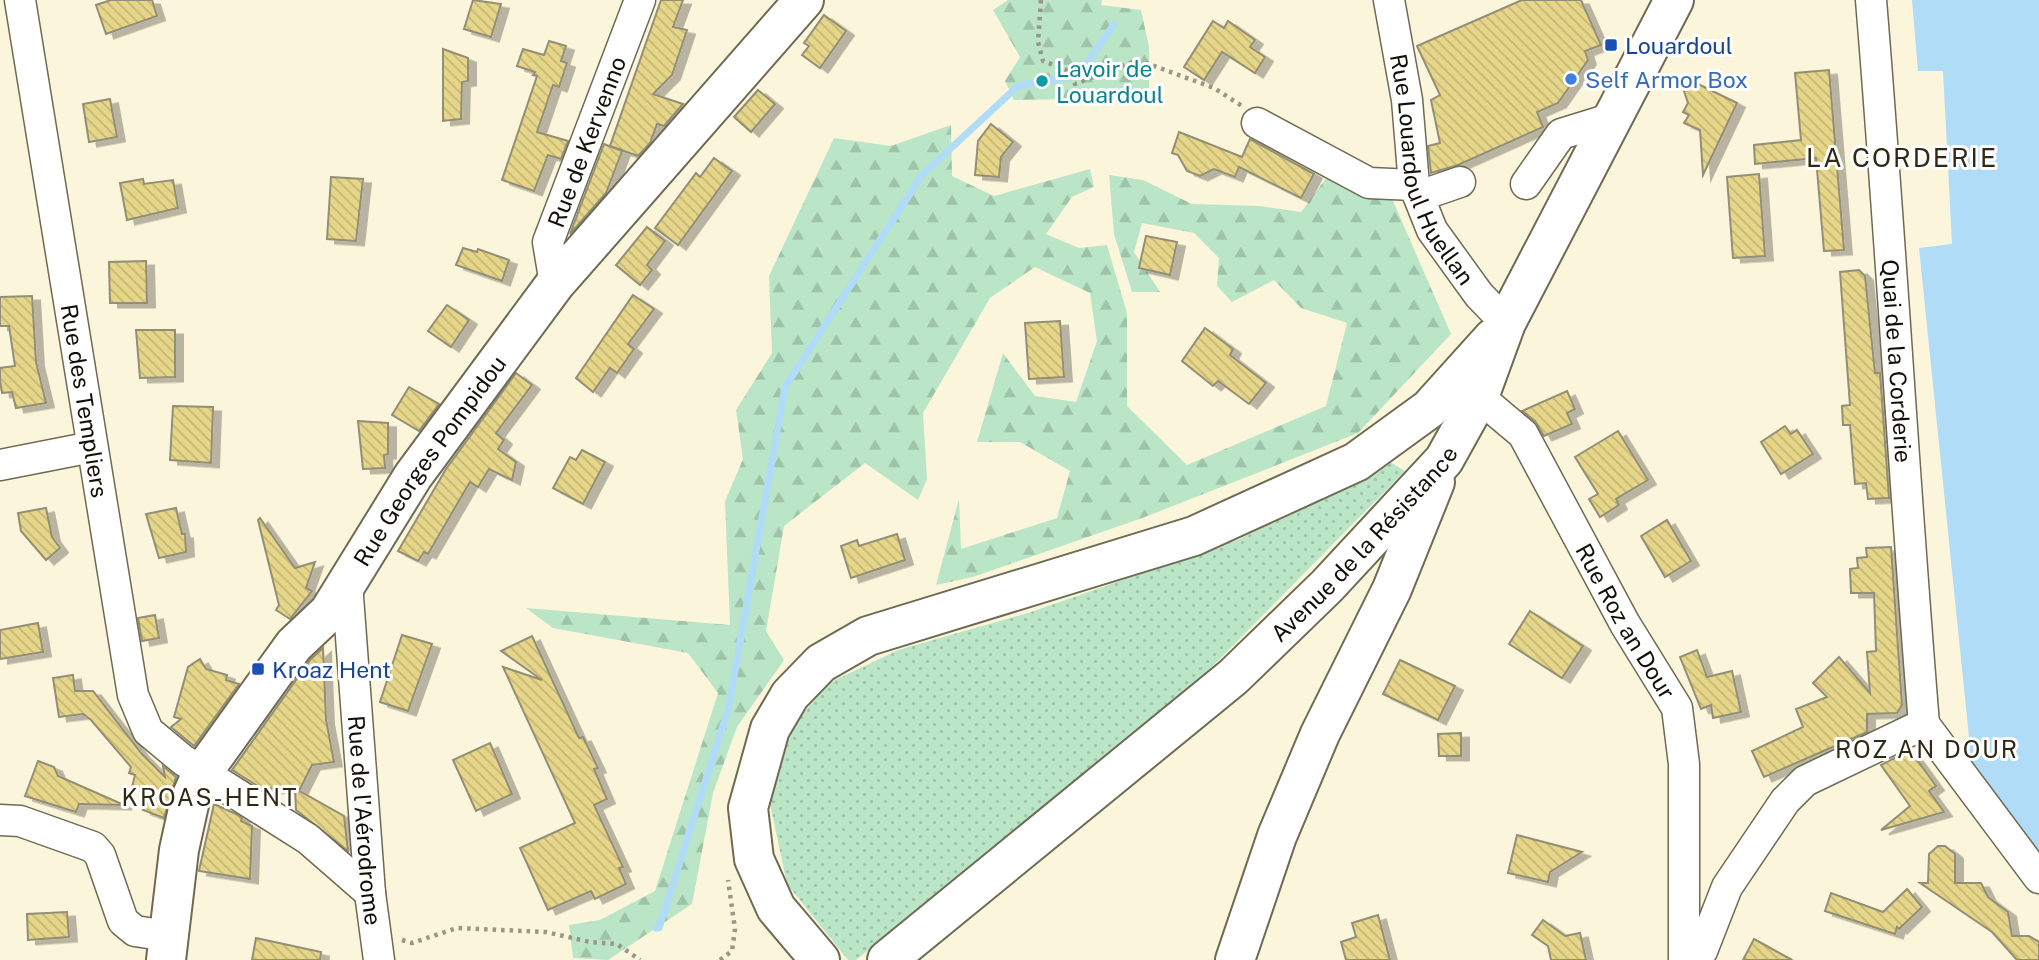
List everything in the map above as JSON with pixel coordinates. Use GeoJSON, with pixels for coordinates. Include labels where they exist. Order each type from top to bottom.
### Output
{"type":"FeatureCollection","features":[{"type":"Feature","properties":{"kind":"main road","name":"Rue Georges Pompidou"},"geometry":{"type":"LineString","coordinates":[[167,948],[179,850],[190,800],[202,773],[294,645],[329,612],[413,476],[555,284],[803,0]]}},
{"type":"Feature","properties":{"kind":"main road","name":"Avenue de la Résistance"},"geometry":{"type":"LineString","coordinates":[[887,960],[1233,677],[1327,586],[1444,460],[1479,397],[1506,323],[1616,117],[1674,0]]}},
{"type":"Feature","properties":{"kind":"main road"},"geometry":{"type":"LineString","coordinates":[[815,956],[776,908],[754,859],[748,808],[770,729],[790,695],[821,663],[868,636],[1194,536],[1356,462],[1429,409],[1506,323]]}},
{"type":"Feature","properties":{"kind":"main road"},"geometry":{"type":"LineString","coordinates":[[1235,960],[1277,836],[1298,785],[1320,734],[1392,589],[1444,460]]}},
{"type":"Feature","properties":{"kind":"street","name":"Rue des Templiers"},"geometry":{"type":"LineString","coordinates":[[20,0],[133,695],[148,731],[202,773]]}},
{"type":"Feature","properties":{"kind":"street","name":"Rue de Kervenno"},"geometry":{"type":"LineString","coordinates":[[555,284],[548,242],[640,0]]}},
{"type":"Feature","properties":{"kind":"street","name":"Rue Louardoul Huellan"},"geometry":{"type":"LineString","coordinates":[[1389,0],[1407,100],[1416,191],[1432,230],[1479,295],[1506,323]]}},
{"type":"Feature","properties":{"kind":"street","name":"Quai de la Corderie"},"geometry":{"type":"LineString","coordinates":[[1871,0],[1924,724]]}},
{"type":"Feature","properties":{"kind":"street"},"geometry":{"type":"LineString","coordinates":[[1527,184],[1561,134],[1616,117]]}},
{"type":"Feature","properties":{"kind":"street"},"geometry":{"type":"LineString","coordinates":[[1258,123],[1369,183],[1416,191],[1460,182]]}},
{"type":"Feature","properties":{"kind":"street","name":"Rue Roz an Dour"},"geometry":{"type":"LineString","coordinates":[[1479,397],[1523,434],[1625,624],[1677,708],[1684,764],[1684,960]]}},
{"type":"Feature","properties":{"kind":"street"},"geometry":{"type":"LineString","coordinates":[[0,465],[92,447]]}},
{"type":"Feature","properties":{"kind":"street","name":"Rue de l'Aérodrome"},"geometry":{"type":"LineString","coordinates":[[346,583],[370,893],[378,947]]}},
{"type":"Feature","properties":{"kind":"street"},"geometry":{"type":"LineString","coordinates":[[294,645],[318,632],[332,631],[351,640]]}},
{"type":"Feature","properties":{"kind":"street"},"geometry":{"type":"LineString","coordinates":[[1692,960],[1702,951],[1727,887],[1785,801],[1805,782],[1924,724],[2039,878]]}},
{"type":"Feature","properties":{"kind":"street"},"geometry":{"type":"LineString","coordinates":[[202,773],[308,839],[370,893]]}},
{"type":"Feature","properties":{"kind":"street"},"geometry":{"type":"LineString","coordinates":[[0,820],[20,821],[93,847],[100,855],[126,925],[167,948]]}},
{"type":"Feature","properties":{"kind":"path"},"geometry":{"type":"LineString","coordinates":[[1041,0],[1038,42],[1043,61],[1067,70],[1075,84],[1138,60],[1214,88],[1238,101],[1258,123]]}},
{"type":"Feature","properties":{"kind":"path"},"geometry":{"type":"LineString","coordinates":[[378,947],[412,943],[457,928],[546,932],[590,942],[617,944],[640,960]]}},
{"type":"Feature","properties":{"kind":"green space"},"geometry":{"type":"Polygon","coordinates":[[[1008,0],[1102,0],[1101,5],[1141,10],[1149,47],[1149,88],[1138,98],[1014,100],[1005,81],[1020,57],[993,10],[1008,0]]]}},
{"type":"Feature","properties":{"kind":"green space"},"geometry":{"type":"Polygon","coordinates":[[[951,125],[952,176],[994,196],[1090,169],[1094,187],[1072,197],[1046,234],[1079,248],[1107,245],[1127,313],[1127,406],[1187,465],[1326,406],[1347,323],[1301,308],[1274,280],[1232,302],[1217,286],[1219,258],[1194,233],[1142,223],[1134,252],[1160,292],[1132,292],[1114,234],[1109,175],[1143,180],[1192,204],[1259,206],[1301,212],[1329,174],[1393,201],[1451,334],[1358,433],[1145,517],[973,577],[936,585],[959,499],[961,549],[1057,518],[1070,471],[1020,442],[977,442],[1003,353],[1035,396],[1076,402],[1097,341],[1090,293],[1035,267],[990,298],[923,413],[927,479],[918,500],[865,463],[784,526],[766,631],[784,660],[737,727],[713,793],[692,904],[608,960],[573,958],[569,925],[600,920],[655,891],[718,693],[688,653],[553,628],[526,608],[730,625],[725,501],[743,459],[736,410],[772,353],[769,276],[834,138],[891,146],[951,125]]]}},
{"type":"Feature","properties":{"kind":"green space"},"geometry":{"type":"Polygon","coordinates":[[[1390,462],[1405,471],[1198,681],[856,960],[848,960],[787,884],[770,804],[793,726],[827,684],[898,650],[1028,613],[1240,539],[1390,462]]]}},
{"type":"Feature","properties":{"kind":"water"},"geometry":{"type":"Polygon","coordinates":[[[1912,0],[2039,0],[2039,863],[1958,754],[1969,737],[1919,248],[1952,244],[1943,71],[1918,71],[1912,0]]]}},
{"type":"Feature","properties":{"kind":"building"},"geometry":{"type":"Polygon","coordinates":[[[111,0],[152,0],[157,16],[106,34],[96,5],[111,0]]]}},
{"type":"Feature","properties":{"kind":"building"},"geometry":{"type":"Polygon","coordinates":[[[473,0],[501,4],[491,37],[464,29],[473,0]]]}},
{"type":"Feature","properties":{"kind":"building"},"geometry":{"type":"Polygon","coordinates":[[[661,0],[683,0],[673,27],[687,30],[672,75],[653,94],[683,104],[664,126],[657,124],[650,143],[638,156],[610,146],[661,0]]]}},
{"type":"Feature","properties":{"kind":"building"},"geometry":{"type":"Polygon","coordinates":[[[1522,0],[1581,0],[1601,45],[1585,51],[1588,60],[1558,103],[1537,112],[1543,127],[1458,165],[1431,173],[1428,146],[1440,143],[1431,100],[1440,95],[1417,46],[1522,0]]]}},
{"type":"Feature","properties":{"kind":"building"},"geometry":{"type":"Polygon","coordinates":[[[824,15],[846,31],[820,68],[802,55],[809,46],[804,43],[824,15]]]}},
{"type":"Feature","properties":{"kind":"building"},"geometry":{"type":"Polygon","coordinates":[[[1213,21],[1224,28],[1228,21],[1255,40],[1250,47],[1265,57],[1255,73],[1222,52],[1204,80],[1184,67],[1213,21]]]}},
{"type":"Feature","properties":{"kind":"building"},"geometry":{"type":"Polygon","coordinates":[[[549,41],[566,46],[561,61],[567,63],[559,87],[553,85],[537,132],[568,141],[561,159],[548,155],[534,191],[502,180],[537,76],[533,75],[535,72],[517,66],[523,49],[544,55],[549,41]]]}},
{"type":"Feature","properties":{"kind":"building"},"geometry":{"type":"Polygon","coordinates":[[[443,49],[468,58],[468,81],[462,82],[461,119],[443,121],[443,49]]]}},
{"type":"Feature","properties":{"kind":"building"},"geometry":{"type":"Polygon","coordinates":[[[1829,70],[1844,250],[1824,251],[1816,158],[1755,164],[1754,145],[1801,140],[1795,73],[1829,70]]]}},
{"type":"Feature","properties":{"kind":"building"},"geometry":{"type":"Polygon","coordinates":[[[1696,83],[1737,103],[1703,175],[1700,130],[1684,123],[1689,115],[1683,112],[1688,103],[1683,88],[1696,83]]]}},
{"type":"Feature","properties":{"kind":"building"},"geometry":{"type":"Polygon","coordinates":[[[758,90],[775,104],[751,132],[734,117],[758,90]]]}},
{"type":"Feature","properties":{"kind":"building"},"geometry":{"type":"Polygon","coordinates":[[[110,99],[117,137],[89,142],[83,104],[110,99]]]}},
{"type":"Feature","properties":{"kind":"building"},"geometry":{"type":"Polygon","coordinates":[[[991,124],[1013,142],[1001,157],[999,177],[975,175],[978,141],[991,124]]]}},
{"type":"Feature","properties":{"kind":"building"},"geometry":{"type":"Polygon","coordinates":[[[1179,132],[1242,157],[1250,139],[1314,174],[1301,198],[1239,167],[1235,177],[1214,169],[1200,176],[1187,171],[1178,155],[1172,153],[1179,132]]]}},
{"type":"Feature","properties":{"kind":"building"},"geometry":{"type":"Polygon","coordinates":[[[604,144],[622,151],[606,193],[570,234],[604,144]]]}},
{"type":"Feature","properties":{"kind":"building"},"geometry":{"type":"Polygon","coordinates":[[[714,158],[732,171],[678,245],[655,228],[696,173],[700,177],[714,158]]]}},
{"type":"Feature","properties":{"kind":"building"},"geometry":{"type":"Polygon","coordinates":[[[1759,174],[1765,256],[1733,258],[1727,177],[1759,174]]]}},
{"type":"Feature","properties":{"kind":"building"},"geometry":{"type":"Polygon","coordinates":[[[331,177],[363,179],[356,241],[327,239],[331,177]]]}},
{"type":"Feature","properties":{"kind":"building"},"geometry":{"type":"Polygon","coordinates":[[[143,179],[144,184],[173,180],[178,208],[127,220],[120,183],[143,179]]]}},
{"type":"Feature","properties":{"kind":"building"},"geometry":{"type":"Polygon","coordinates":[[[647,227],[665,241],[647,265],[652,270],[640,285],[616,265],[647,227]]]}},
{"type":"Feature","properties":{"kind":"building"},"geometry":{"type":"Polygon","coordinates":[[[1146,236],[1177,242],[1170,275],[1139,268],[1146,236]]]}},
{"type":"Feature","properties":{"kind":"building"},"geometry":{"type":"Polygon","coordinates":[[[463,248],[477,252],[478,249],[509,260],[502,281],[456,265],[463,248]]]}},
{"type":"Feature","properties":{"kind":"building"},"geometry":{"type":"Polygon","coordinates":[[[146,261],[147,303],[110,303],[109,262],[146,261]]]}},
{"type":"Feature","properties":{"kind":"building"},"geometry":{"type":"Polygon","coordinates":[[[1859,270],[1865,276],[1875,373],[1880,373],[1889,498],[1868,499],[1866,483],[1855,484],[1850,425],[1843,425],[1842,406],[1850,405],[1840,272],[1859,270]]]}},
{"type":"Feature","properties":{"kind":"building"},"geometry":{"type":"Polygon","coordinates":[[[633,295],[654,309],[628,344],[634,349],[617,373],[610,368],[593,392],[576,378],[633,295]]]}},
{"type":"Feature","properties":{"kind":"building"},"geometry":{"type":"Polygon","coordinates":[[[32,296],[36,362],[46,403],[16,408],[12,392],[2,393],[0,381],[0,368],[15,366],[9,326],[0,326],[0,297],[32,296]]]}},
{"type":"Feature","properties":{"kind":"building"},"geometry":{"type":"Polygon","coordinates":[[[447,305],[469,320],[451,347],[428,331],[447,305]]]}},
{"type":"Feature","properties":{"kind":"building"},"geometry":{"type":"Polygon","coordinates":[[[1060,321],[1064,377],[1029,379],[1025,323],[1060,321]]]}},
{"type":"Feature","properties":{"kind":"building"},"geometry":{"type":"Polygon","coordinates":[[[1205,328],[1233,349],[1230,355],[1266,383],[1249,404],[1218,381],[1213,386],[1182,361],[1205,328]]]}},
{"type":"Feature","properties":{"kind":"building"},"geometry":{"type":"Polygon","coordinates":[[[136,330],[175,330],[175,377],[140,378],[136,330]]]}},
{"type":"Feature","properties":{"kind":"building"},"geometry":{"type":"Polygon","coordinates":[[[516,373],[532,385],[496,433],[504,440],[498,449],[516,462],[512,480],[489,469],[478,487],[470,482],[428,554],[424,552],[418,561],[398,551],[446,469],[516,373]]]}},
{"type":"Feature","properties":{"kind":"building"},"geometry":{"type":"Polygon","coordinates":[[[409,387],[439,404],[419,431],[392,415],[409,387]]]}},
{"type":"Feature","properties":{"kind":"building"},"geometry":{"type":"Polygon","coordinates":[[[1567,391],[1575,409],[1567,413],[1572,424],[1544,436],[1535,421],[1522,411],[1567,391]]]}},
{"type":"Feature","properties":{"kind":"building"},"geometry":{"type":"Polygon","coordinates":[[[173,406],[213,407],[211,463],[170,460],[173,406]]]}},
{"type":"Feature","properties":{"kind":"building"},"geometry":{"type":"Polygon","coordinates":[[[358,421],[388,423],[385,468],[363,469],[358,421]]]}},
{"type":"Feature","properties":{"kind":"building"},"geometry":{"type":"Polygon","coordinates":[[[1785,426],[1791,434],[1797,430],[1813,454],[1781,474],[1761,442],[1785,426]]]}},
{"type":"Feature","properties":{"kind":"building"},"geometry":{"type":"Polygon","coordinates":[[[1618,431],[1648,480],[1616,499],[1619,505],[1600,517],[1589,499],[1598,494],[1575,457],[1618,431]]]}},
{"type":"Feature","properties":{"kind":"building"},"geometry":{"type":"Polygon","coordinates":[[[582,450],[605,462],[583,504],[553,488],[570,457],[576,460],[582,450]]]}},
{"type":"Feature","properties":{"kind":"building"},"geometry":{"type":"Polygon","coordinates":[[[46,508],[52,537],[60,548],[46,560],[21,531],[18,513],[46,508]]]}},
{"type":"Feature","properties":{"kind":"building"},"geometry":{"type":"Polygon","coordinates":[[[176,508],[182,534],[185,534],[186,552],[159,558],[146,514],[176,508]]]}},
{"type":"Feature","properties":{"kind":"building"},"geometry":{"type":"Polygon","coordinates":[[[260,518],[295,568],[315,562],[306,588],[312,591],[290,619],[276,610],[279,605],[258,520],[260,518]]]}},
{"type":"Feature","properties":{"kind":"building"},"geometry":{"type":"Polygon","coordinates":[[[1667,520],[1691,561],[1665,577],[1641,536],[1667,520]]]}},
{"type":"Feature","properties":{"kind":"building"},"geometry":{"type":"Polygon","coordinates":[[[897,534],[905,560],[851,578],[841,546],[857,540],[859,546],[897,534]]]}},
{"type":"Feature","properties":{"kind":"building"},"geometry":{"type":"Polygon","coordinates":[[[1891,547],[1902,705],[1897,713],[1867,714],[1867,732],[1764,777],[1752,751],[1803,727],[1796,709],[1827,697],[1813,683],[1839,657],[1870,693],[1867,652],[1876,651],[1874,593],[1851,593],[1850,569],[1858,568],[1857,558],[1867,557],[1866,548],[1891,547]]]}},
{"type":"Feature","properties":{"kind":"building"},"geometry":{"type":"Polygon","coordinates":[[[1530,611],[1583,646],[1562,678],[1509,644],[1530,611]]]}},
{"type":"Feature","properties":{"kind":"building"},"geometry":{"type":"Polygon","coordinates":[[[155,615],[159,638],[142,641],[138,618],[155,615]]]}},
{"type":"Feature","properties":{"kind":"building"},"geometry":{"type":"Polygon","coordinates":[[[38,623],[43,652],[0,659],[0,630],[38,623]]]}},
{"type":"Feature","properties":{"kind":"building"},"geometry":{"type":"Polygon","coordinates":[[[402,635],[432,644],[408,711],[380,702],[402,635]]]}},
{"type":"Feature","properties":{"kind":"building"},"geometry":{"type":"Polygon","coordinates":[[[532,636],[579,738],[583,737],[598,768],[594,769],[607,799],[594,805],[623,867],[619,868],[626,884],[595,899],[591,891],[548,910],[520,848],[575,823],[503,667],[542,680],[501,651],[532,636]]]}},
{"type":"Feature","properties":{"kind":"building"},"geometry":{"type":"Polygon","coordinates":[[[323,648],[326,720],[334,762],[312,765],[300,789],[296,789],[344,816],[348,851],[296,810],[295,789],[261,788],[232,770],[311,659],[323,648]]]}},
{"type":"Feature","properties":{"kind":"building"},"geometry":{"type":"Polygon","coordinates":[[[1697,650],[1707,677],[1732,671],[1741,712],[1713,718],[1711,705],[1701,709],[1680,657],[1697,650]]]}},
{"type":"Feature","properties":{"kind":"building"},"geometry":{"type":"Polygon","coordinates":[[[200,659],[206,669],[227,675],[226,680],[239,684],[194,746],[171,727],[181,719],[174,717],[188,667],[200,659]]]}},
{"type":"Feature","properties":{"kind":"building"},"geometry":{"type":"Polygon","coordinates":[[[1400,660],[1455,686],[1438,720],[1383,694],[1400,660]]]}},
{"type":"Feature","properties":{"kind":"building"},"geometry":{"type":"Polygon","coordinates":[[[73,675],[75,691],[93,691],[142,754],[165,777],[163,766],[176,777],[164,818],[143,810],[153,794],[147,787],[132,787],[135,775],[129,773],[131,767],[91,720],[83,714],[59,717],[53,678],[73,675]]]}},
{"type":"Feature","properties":{"kind":"building"},"geometry":{"type":"Polygon","coordinates":[[[1461,733],[1461,756],[1439,756],[1438,734],[1461,733]]]}},
{"type":"Feature","properties":{"kind":"building"},"geometry":{"type":"Polygon","coordinates":[[[490,743],[512,794],[476,811],[453,760],[490,743]]]}},
{"type":"Feature","properties":{"kind":"building"},"geometry":{"type":"Polygon","coordinates":[[[1910,750],[1936,786],[1929,791],[1944,812],[1881,830],[1910,806],[1881,765],[1910,750]]]}},
{"type":"Feature","properties":{"kind":"building"},"geometry":{"type":"Polygon","coordinates":[[[38,761],[54,767],[58,776],[124,805],[79,804],[76,812],[25,796],[38,761]]]}},
{"type":"Feature","properties":{"kind":"building"},"geometry":{"type":"Polygon","coordinates":[[[214,804],[236,814],[242,818],[241,821],[252,826],[250,879],[199,871],[214,804]]]}},
{"type":"Feature","properties":{"kind":"building"},"geometry":{"type":"Polygon","coordinates":[[[1517,835],[1582,852],[1550,872],[1548,882],[1508,873],[1517,835]]]}},
{"type":"Feature","properties":{"kind":"building"},"geometry":{"type":"Polygon","coordinates":[[[1938,846],[1945,846],[1955,854],[1955,883],[1981,883],[1988,897],[2008,912],[2012,936],[2029,936],[2039,942],[2039,960],[2017,960],[1992,932],[1920,883],[1928,883],[1929,854],[1938,846]]]}},
{"type":"Feature","properties":{"kind":"building"},"geometry":{"type":"Polygon","coordinates":[[[1907,889],[1922,907],[1899,929],[1897,927],[1895,934],[1825,911],[1831,893],[1883,912],[1907,889]]]}},
{"type":"Feature","properties":{"kind":"building"},"geometry":{"type":"Polygon","coordinates":[[[67,912],[69,937],[28,940],[27,914],[67,912]]]}},
{"type":"Feature","properties":{"kind":"building"},"geometry":{"type":"Polygon","coordinates":[[[1378,915],[1390,960],[1346,960],[1341,942],[1356,937],[1352,923],[1378,915]]]}},
{"type":"Feature","properties":{"kind":"building"},"geometry":{"type":"Polygon","coordinates":[[[1543,920],[1565,936],[1580,933],[1586,960],[1551,960],[1548,946],[1532,935],[1543,920]]]}},
{"type":"Feature","properties":{"kind":"building"},"geometry":{"type":"Polygon","coordinates":[[[256,938],[321,952],[320,960],[252,960],[256,938]]]}},
{"type":"Feature","properties":{"kind":"building"},"geometry":{"type":"Polygon","coordinates":[[[1754,939],[1792,960],[1743,960],[1754,939]]]}},
{"type":"Feature","properties":{"kind":"waterway"},"geometry":{"type":"LineString","coordinates":[[656,928],[659,928],[728,710],[785,387],[922,175],[1018,86],[1079,75],[1114,24]]}},
{"type":"Feature","properties":{"kind":"place","name":"Louardoul"},"geometry":{"type":"Point","coordinates":[1611,45]}},
{"type":"Feature","properties":{"kind":"place","name":"Self Armor Box"},"geometry":{"type":"Point","coordinates":[1571,79]}},
{"type":"Feature","properties":{"kind":"place","name":"Lavoir de Louardoul"},"geometry":{"type":"Point","coordinates":[1042,81]}},
{"type":"Feature","properties":{"kind":"place","name":"Kroaz Hent"},"geometry":{"type":"Point","coordinates":[258,669]}},
{"type":"Feature","properties":{"kind":"district","name":"LA CORDERIE"},"geometry":{"type":"Point","coordinates":[1902,157]}},
{"type":"Feature","properties":{"kind":"district","name":"ROZ AN DOUR"},"geometry":{"type":"Point","coordinates":[1927,749]}},
{"type":"Feature","properties":{"kind":"district","name":"KROAS-HENT"},"geometry":{"type":"Point","coordinates":[210,797]}}]}
